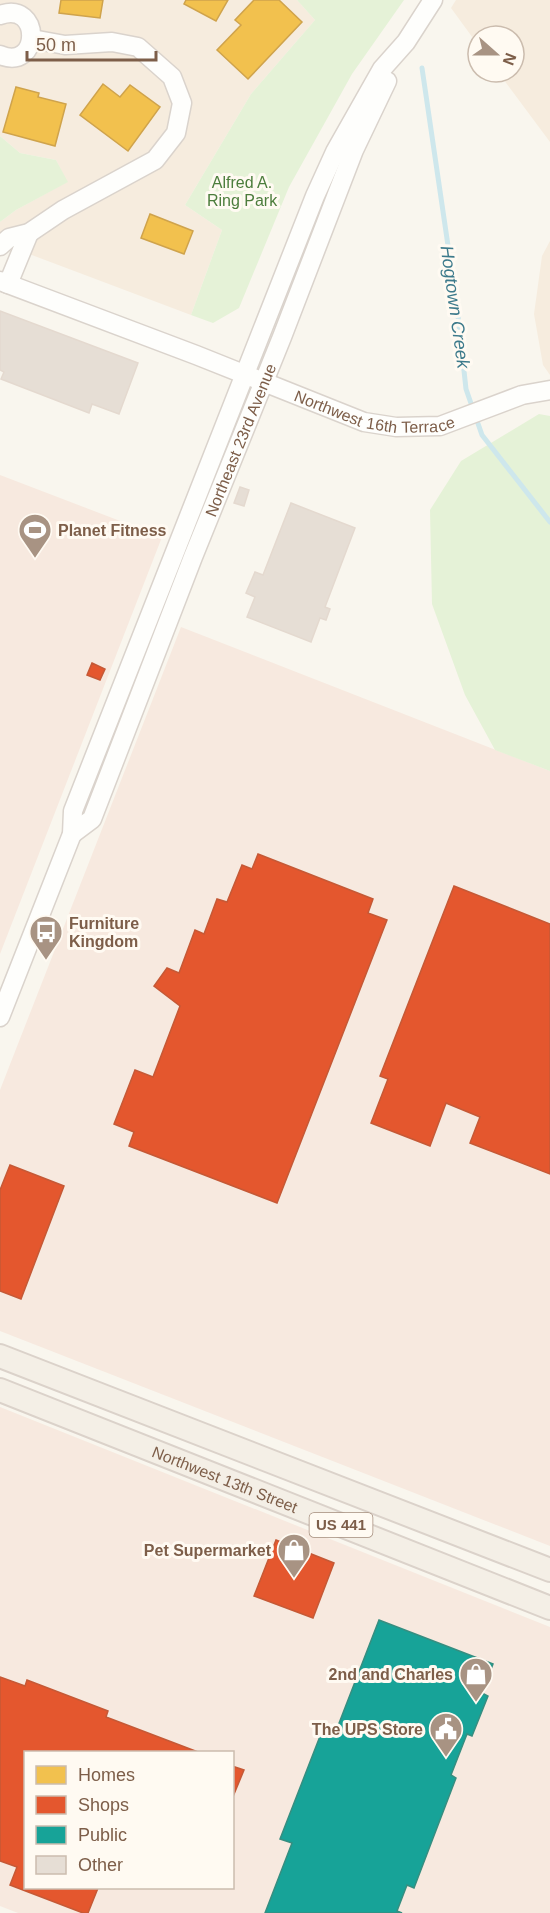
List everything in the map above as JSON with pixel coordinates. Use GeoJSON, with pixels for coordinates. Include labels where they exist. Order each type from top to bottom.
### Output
{"type":"FeatureCollection","features":[{"type":"Feature","properties":{"kind":"main road","name":"Northwest 13th Street"},"geometry":{"type":"LineString","coordinates":[[0,1356],[550,1570]]}},
{"type":"Feature","properties":{"kind":"main road","name":"Northwest 13th Street"},"geometry":{"type":"LineString","coordinates":[[0,1390],[550,1608]]}},
{"type":"Feature","properties":{"kind":"main road"},"geometry":{"type":"LineString","coordinates":[[199,1470],[237,1469],[268,1461]]}},
{"type":"Feature","properties":{"kind":"main road"},"geometry":{"type":"LineString","coordinates":[[259,1493],[294,1486],[340,1489]]}},
{"type":"Feature","properties":{"kind":"street","name":"Northeast 23rd Avenue"},"geometry":{"type":"LineString","coordinates":[[72,834],[92,819],[354,150],[406,42],[433,0]]}},
{"type":"Feature","properties":{"kind":"street"},"geometry":{"type":"LineString","coordinates":[[0,15],[13,12],[26,19],[30,25],[32,39],[24,52],[18,56],[0,55]]}},
{"type":"Feature","properties":{"kind":"street"},"geometry":{"type":"LineString","coordinates":[[0,246],[9,238],[29,233],[63,210],[155,160],[176,133],[182,103],[172,77],[138,47],[112,42],[66,45],[32,39]]}},
{"type":"Feature","properties":{"kind":"street","name":"Northeast 23rd Avenue"},"geometry":{"type":"LineString","coordinates":[[0,1017],[72,834],[73,812],[315,196],[335,152],[382,69],[406,42]]}},
{"type":"Feature","properties":{"kind":"street"},"geometry":{"type":"LineString","coordinates":[[4,282],[29,233]]}},
{"type":"Feature","properties":{"kind":"street","name":"Northwest 16th Terrace"},"geometry":{"type":"LineString","coordinates":[[4,282],[364,422],[396,427],[440,426],[522,395],[550,390]]}},
{"type":"Feature","properties":{"kind":"shaded area"},"geometry":{"type":"Polygon","coordinates":[[[0,0],[297,0],[315,20],[251,94],[185,205],[222,230],[191,315],[0,243],[0,222],[16,210],[67,182],[56,160],[20,153],[0,136],[0,0]]]}},
{"type":"Feature","properties":{"kind":"shaded area"},"geometry":{"type":"Polygon","coordinates":[[[456,0],[550,0],[550,142],[507,84],[526,84],[526,24],[466,24],[466,29],[451,8],[456,0]]]}},
{"type":"Feature","properties":{"kind":"shaded area"},"geometry":{"type":"Polygon","coordinates":[[[550,241],[550,375],[543,365],[534,314],[542,256],[550,241]]]}},
{"type":"Feature","properties":{"kind":"shaded area"},"geometry":{"type":"Polygon","coordinates":[[[0,475],[162,537],[0,954],[0,475]]]}},
{"type":"Feature","properties":{"kind":"shaded area"},"geometry":{"type":"Polygon","coordinates":[[[181,627],[550,771],[550,1546],[0,1331],[0,1090],[181,627]]]}},
{"type":"Feature","properties":{"kind":"shaded area"},"geometry":{"type":"Polygon","coordinates":[[[0,1407],[550,1627],[550,1913],[18,1913],[0,1906],[0,1407]]]}},
{"type":"Feature","properties":{"kind":"green space","name":"Alfred A. Ring Park"},"geometry":{"type":"Polygon","coordinates":[[[297,0],[404,0],[352,74],[289,187],[239,308],[213,323],[191,315],[222,230],[185,205],[251,94],[315,20],[297,0]]]}},
{"type":"Feature","properties":{"kind":"green space"},"geometry":{"type":"Polygon","coordinates":[[[0,136],[20,153],[56,160],[68,182],[16,210],[0,222],[0,136]]]}},
{"type":"Feature","properties":{"kind":"green space"},"geometry":{"type":"Polygon","coordinates":[[[539,414],[550,416],[550,771],[495,750],[465,695],[432,604],[430,510],[461,461],[539,414]]]}},
{"type":"Feature","properties":{"kind":"building: Homes"},"geometry":{"type":"Polygon","coordinates":[[[61,0],[103,0],[100,18],[59,13],[61,0]]]}},
{"type":"Feature","properties":{"kind":"building: Homes"},"geometry":{"type":"Polygon","coordinates":[[[186,0],[228,0],[216,21],[184,4],[186,0]]]}},
{"type":"Feature","properties":{"kind":"building: Homes"},"geometry":{"type":"Polygon","coordinates":[[[254,0],[279,0],[302,22],[248,79],[217,50],[241,25],[235,20],[254,0]]]}},
{"type":"Feature","properties":{"kind":"building: Homes"},"geometry":{"type":"Polygon","coordinates":[[[103,84],[120,97],[130,85],[160,107],[128,151],[80,115],[103,84]]]}},
{"type":"Feature","properties":{"kind":"building: Homes"},"geometry":{"type":"Polygon","coordinates":[[[16,87],[39,93],[38,97],[66,104],[55,146],[3,132],[16,87]]]}},
{"type":"Feature","properties":{"kind":"building: Homes"},"geometry":{"type":"Polygon","coordinates":[[[150,214],[193,231],[184,254],[141,238],[150,214]]]}},
{"type":"Feature","properties":{"kind":"building: Shops"},"geometry":{"type":"Polygon","coordinates":[[[92,663],[105,669],[100,680],[87,675],[92,663]]]}},
{"type":"Feature","properties":{"kind":"building: Shops"},"geometry":{"type":"Polygon","coordinates":[[[258,854],[373,899],[368,913],[387,920],[277,1203],[129,1146],[134,1132],[114,1124],[135,1070],[153,1077],[180,1006],[154,986],[167,968],[179,973],[195,930],[204,934],[217,899],[227,902],[242,865],[252,869],[258,854]]]}},
{"type":"Feature","properties":{"kind":"building: Shops"},"geometry":{"type":"Polygon","coordinates":[[[454,886],[550,924],[550,1174],[470,1143],[480,1117],[446,1103],[430,1146],[371,1123],[388,1079],[380,1076],[454,886]]]}},
{"type":"Feature","properties":{"kind":"building: Shops"},"geometry":{"type":"Polygon","coordinates":[[[10,1165],[64,1186],[21,1299],[0,1291],[0,1190],[10,1165]]]}},
{"type":"Feature","properties":{"kind":"building: Shops","name":"Pet Supermarket"},"geometry":{"type":"Polygon","coordinates":[[[276,1540],[334,1563],[313,1618],[254,1596],[276,1540]]]}},
{"type":"Feature","properties":{"kind":"building: Shops"},"geometry":{"type":"Polygon","coordinates":[[[0,1677],[25,1686],[27,1680],[108,1711],[106,1717],[195,1751],[24,1751],[24,1889],[98,1889],[88,1913],[10,1885],[17,1867],[0,1861],[0,1677]]]}},
{"type":"Feature","properties":{"kind":"building: Shops"},"geometry":{"type":"Polygon","coordinates":[[[234,1767],[244,1770],[234,1794],[234,1767]]]}},
{"type":"Feature","properties":{"kind":"building: Public"},"geometry":{"type":"Polygon","coordinates":[[[379,1620],[493,1664],[482,1693],[488,1696],[472,1736],[467,1734],[451,1775],[456,1778],[414,1888],[407,1885],[397,1911],[402,1913],[265,1913],[292,1843],[280,1839],[324,1726],[336,1731],[379,1620]]]}},
{"type":"Feature","properties":{"kind":"building: Other"},"geometry":{"type":"Polygon","coordinates":[[[0,311],[138,363],[119,414],[92,404],[89,413],[1,379],[4,372],[0,370],[0,311]]]}},
{"type":"Feature","properties":{"kind":"building: Other"},"geometry":{"type":"Polygon","coordinates":[[[240,487],[249,490],[244,506],[234,503],[240,487]]]}},
{"type":"Feature","properties":{"kind":"building: Other"},"geometry":{"type":"Polygon","coordinates":[[[291,503],[355,528],[325,607],[330,609],[326,620],[320,618],[311,642],[247,617],[255,597],[246,593],[255,572],[263,575],[291,503]]]}},
{"type":"Feature","properties":{"kind":"waterway","name":"Hogtown Creek"},"geometry":{"type":"LineString","coordinates":[[422,68],[457,307],[466,389],[482,435],[550,522]]}},
{"type":"Feature","properties":{"kind":"place","name":"Planet Fitness"},"geometry":{"type":"Point","coordinates":[35,559]}},
{"type":"Feature","properties":{"kind":"place","name":"Furniture Kingdom"},"geometry":{"type":"Point","coordinates":[46,961]}},
{"type":"Feature","properties":{"kind":"place","name":"Pet Supermarket"},"geometry":{"type":"Point","coordinates":[294,1579]}},
{"type":"Feature","properties":{"kind":"place","name":"2nd and Charles"},"geometry":{"type":"Point","coordinates":[476,1703]}},
{"type":"Feature","properties":{"kind":"place","name":"The UPS Store"},"geometry":{"type":"Point","coordinates":[446,1758]}}]}
